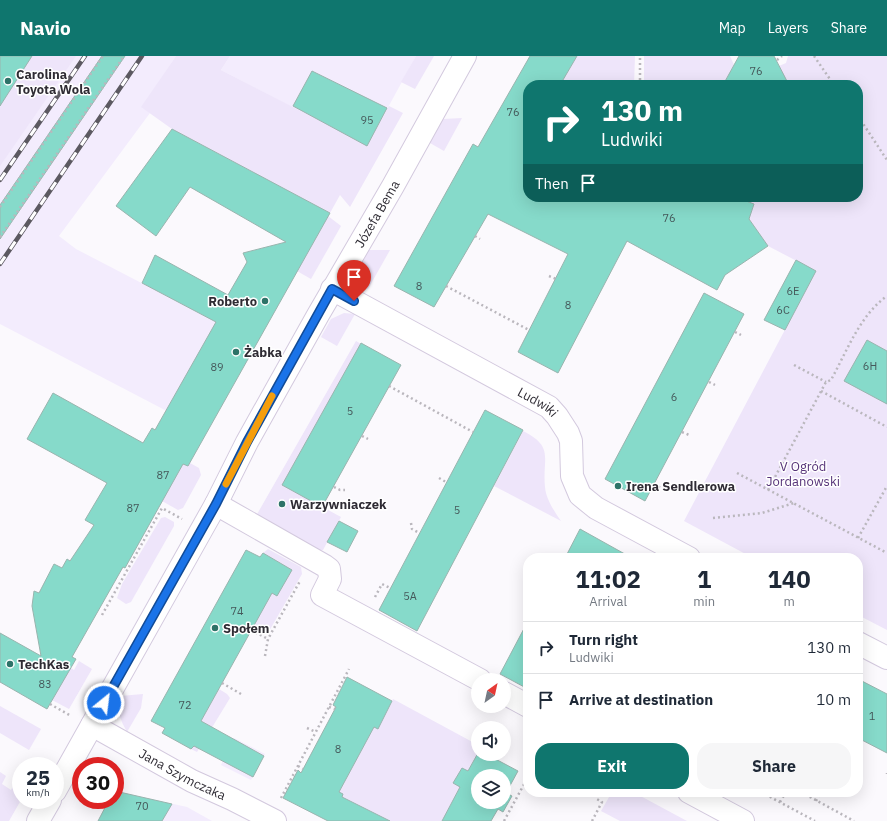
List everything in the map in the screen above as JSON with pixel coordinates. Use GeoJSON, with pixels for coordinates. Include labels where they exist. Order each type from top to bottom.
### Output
{"type":"FeatureCollection","features":[{"type":"Feature","properties":{"kind":"street","name":"Józefa Bema"},"geometry":{"type":"LineString","coordinates":[[64,775],[216,504],[247,442],[332,289],[393,186],[465,56]]}},
{"type":"Feature","properties":{"kind":"street","name":"Ludwiki"},"geometry":{"type":"LineString","coordinates":[[332,289],[549,407],[568,433],[571,441],[572,476],[580,495],[596,508],[680,553]]}},
{"type":"Feature","properties":{"kind":"street"},"geometry":{"type":"LineString","coordinates":[[216,504],[329,569],[330,579],[322,595],[471,675]]}},
{"type":"Feature","properties":{"kind":"street"},"geometry":{"type":"LineString","coordinates":[[863,646],[887,658]]}},
{"type":"Feature","properties":{"kind":"street"},"geometry":{"type":"LineString","coordinates":[[511,697],[523,703]]}},
{"type":"Feature","properties":{"kind":"street","name":"Jana Szymczaka"},"geometry":{"type":"LineString","coordinates":[[92,725],[192,781],[275,821]]}},
{"type":"Feature","properties":{"kind":"street"},"geometry":{"type":"LineString","coordinates":[[698,797],[743,821]]}},
{"type":"Feature","properties":{"kind":"street"},"geometry":{"type":"LineString","coordinates":[[38,821],[45,809]]}},
{"type":"Feature","properties":{"kind":"path"},"geometry":{"type":"LineString","coordinates":[[0,207],[103,56]]}},
{"type":"Feature","properties":{"kind":"path"},"geometry":{"type":"LineString","coordinates":[[0,237],[124,56]]}},
{"type":"Feature","properties":{"kind":"path"},"geometry":{"type":"LineString","coordinates":[[640,56],[640,80]]}},
{"type":"Feature","properties":{"kind":"path"},"geometry":{"type":"LineString","coordinates":[[777,60],[782,56]]}},
{"type":"Feature","properties":{"kind":"path"},"geometry":{"type":"LineString","coordinates":[[814,56],[831,80]]}},
{"type":"Feature","properties":{"kind":"path"},"geometry":{"type":"LineString","coordinates":[[863,124],[887,160]]}},
{"type":"Feature","properties":{"kind":"path"},"geometry":{"type":"LineString","coordinates":[[475,236],[480,239]]}},
{"type":"Feature","properties":{"kind":"path"},"geometry":{"type":"LineString","coordinates":[[549,276],[556,279]]}},
{"type":"Feature","properties":{"kind":"path"},"geometry":{"type":"LineString","coordinates":[[446,286],[529,330]]}},
{"type":"Feature","properties":{"kind":"path"},"geometry":{"type":"LineString","coordinates":[[768,490],[826,382],[831,380],[868,314],[887,296]]}},
{"type":"Feature","properties":{"kind":"path"},"geometry":{"type":"LineString","coordinates":[[735,332],[741,336]]}},
{"type":"Feature","properties":{"kind":"path"},"geometry":{"type":"LineString","coordinates":[[794,365],[826,382]]}},
{"type":"Feature","properties":{"kind":"path"},"geometry":{"type":"LineString","coordinates":[[708,382],[715,385]]}},
{"type":"Feature","properties":{"kind":"path"},"geometry":{"type":"LineString","coordinates":[[389,386],[473,432]]}},
{"type":"Feature","properties":{"kind":"path"},"geometry":{"type":"LineString","coordinates":[[821,391],[887,427]]}},
{"type":"Feature","properties":{"kind":"path"},"geometry":{"type":"LineString","coordinates":[[682,432],[689,435]]}},
{"type":"Feature","properties":{"kind":"path"},"geometry":{"type":"LineString","coordinates":[[362,436],[368,439]]}},
{"type":"Feature","properties":{"kind":"path"},"geometry":{"type":"LineString","coordinates":[[737,472],[887,553]]}},
{"type":"Feature","properties":{"kind":"path"},"geometry":{"type":"LineString","coordinates":[[439,478],[446,482]]}},
{"type":"Feature","properties":{"kind":"path"},"geometry":{"type":"LineString","coordinates":[[654,484],[661,488]]}},
{"type":"Feature","properties":{"kind":"path"},"geometry":{"type":"LineString","coordinates":[[334,486],[340,490],[346,490]]}},
{"type":"Feature","properties":{"kind":"path"},"geometry":{"type":"LineString","coordinates":[[858,538],[887,486]]}},
{"type":"Feature","properties":{"kind":"path"},"geometry":{"type":"LineString","coordinates":[[713,518],[762,513],[794,503]]}},
{"type":"Feature","properties":{"kind":"path"},"geometry":{"type":"LineString","coordinates":[[102,615],[162,508],[182,519]]}},
{"type":"Feature","properties":{"kind":"path"},"geometry":{"type":"LineString","coordinates":[[411,524],[412,529],[420,533]]}},
{"type":"Feature","properties":{"kind":"path"},"geometry":{"type":"LineString","coordinates":[[265,656],[268,639],[299,584]]}},
{"type":"Feature","properties":{"kind":"path"},"geometry":{"type":"LineString","coordinates":[[251,630],[268,639]]}},
{"type":"Feature","properties":{"kind":"path"},"geometry":{"type":"LineString","coordinates":[[280,800],[349,669]]}},
{"type":"Feature","properties":{"kind":"path"},"geometry":{"type":"LineString","coordinates":[[222,683],[241,694]]}},
{"type":"Feature","properties":{"kind":"path"},"geometry":{"type":"LineString","coordinates":[[50,704],[71,716]]}},
{"type":"Feature","properties":{"kind":"path"},"geometry":{"type":"LineString","coordinates":[[329,706],[335,709]]}},
{"type":"Feature","properties":{"kind":"path"},"geometry":{"type":"LineString","coordinates":[[307,728],[316,732]]}},
{"type":"Feature","properties":{"kind":"path"},"geometry":{"type":"LineString","coordinates":[[298,766],[303,769]]}},
{"type":"Feature","properties":{"kind":"path"},"geometry":{"type":"LineString","coordinates":[[504,821],[523,786]]}},
{"type":"Feature","properties":{"kind":"path"},"geometry":{"type":"LineString","coordinates":[[770,797],[815,821]]}},
{"type":"Feature","properties":{"kind":"path"},"geometry":{"type":"LineString","coordinates":[[780,802],[783,797]]}},
{"type":"Feature","properties":{"kind":"path"},"geometry":{"type":"LineString","coordinates":[[809,797],[854,821]]}},
{"type":"Feature","properties":{"kind":"path"},"geometry":{"type":"LineString","coordinates":[[816,801],[818,797]]}},
{"type":"Feature","properties":{"kind":"path"},"geometry":{"type":"LineString","coordinates":[[592,821],[602,802],[595,798]]}},
{"type":"Feature","properties":{"kind":"shaded area"},"geometry":{"type":"Polygon","coordinates":[[[0,56],[176,56],[142,107],[150,113],[59,236],[76,249],[257,343],[207,432],[0,324],[0,56]]]}},
{"type":"Feature","properties":{"kind":"shaded area"},"geometry":{"type":"Polygon","coordinates":[[[230,56],[416,56],[367,146],[221,70],[230,56]]]}},
{"type":"Feature","properties":{"kind":"shaded area"},"geometry":{"type":"Polygon","coordinates":[[[234,738],[265,754],[251,780],[221,765],[234,738]]]}},
{"type":"Feature","properties":{"kind":"shaded area"},"geometry":{"type":"Polygon","coordinates":[[[124,793],[187,807],[212,821],[98,821],[104,809],[124,809],[124,793]]]}},
{"type":"Feature","properties":{"kind":"green space"},"geometry":{"type":"Polygon","coordinates":[[[32,56],[76,56],[0,166],[0,106],[32,56]]]}},
{"type":"Feature","properties":{"kind":"green space"},"geometry":{"type":"Polygon","coordinates":[[[176,56],[230,56],[221,70],[367,145],[389,106],[403,113],[350,207],[340,195],[330,213],[172,129],[141,107],[176,56]]]}},
{"type":"Feature","properties":{"kind":"green space"},"geometry":{"type":"Polygon","coordinates":[[[416,56],[434,56],[415,89],[401,82],[416,56]]]}},
{"type":"Feature","properties":{"kind":"green space"},"geometry":{"type":"Polygon","coordinates":[[[577,56],[635,56],[634,80],[563,80],[577,56]]]}},
{"type":"Feature","properties":{"kind":"green space"},"geometry":{"type":"Polygon","coordinates":[[[644,56],[730,56],[734,65],[726,80],[644,80],[644,56]]]}},
{"type":"Feature","properties":{"kind":"green space","name":"V Ogród Jordanowski"},"geometry":{"type":"Polygon","coordinates":[[[788,56],[887,56],[887,630],[863,618],[863,553],[744,553],[684,521],[816,271],[768,246],[749,219],[754,204],[749,202],[863,202],[863,80],[783,80],[784,77],[779,66],[786,63],[788,56]]]}},
{"type":"Feature","properties":{"kind":"green space"},"geometry":{"type":"Polygon","coordinates":[[[462,118],[444,151],[430,143],[443,119],[462,118]]]}},
{"type":"Feature","properties":{"kind":"green space"},"geometry":{"type":"Polygon","coordinates":[[[328,216],[341,226],[311,279],[297,271],[328,216]]]}},
{"type":"Feature","properties":{"kind":"green space"},"geometry":{"type":"Polygon","coordinates":[[[369,250],[390,250],[368,289],[359,282],[362,266],[369,250]]]}},
{"type":"Feature","properties":{"kind":"green space"},"geometry":{"type":"Polygon","coordinates":[[[344,313],[355,314],[337,346],[321,337],[331,319],[344,313]]]}},
{"type":"Feature","properties":{"kind":"green space"},"geometry":{"type":"Polygon","coordinates":[[[356,341],[361,344],[282,485],[341,517],[323,550],[317,550],[256,516],[356,341]]]}},
{"type":"Feature","properties":{"kind":"green space"},"geometry":{"type":"Polygon","coordinates":[[[523,431],[540,442],[543,448],[545,454],[545,487],[547,496],[561,521],[494,486],[523,431]]]}},
{"type":"Feature","properties":{"kind":"green space"},"geometry":{"type":"Polygon","coordinates":[[[190,463],[199,468],[201,475],[183,508],[178,510],[162,501],[183,464],[186,465],[190,463]]]}},
{"type":"Feature","properties":{"kind":"green space"},"geometry":{"type":"Polygon","coordinates":[[[165,517],[174,522],[174,526],[131,602],[126,604],[117,598],[122,584],[161,518],[165,517]]]}},
{"type":"Feature","properties":{"kind":"green space"},"geometry":{"type":"Polygon","coordinates":[[[268,549],[301,567],[302,574],[268,633],[253,626],[272,593],[277,596],[292,570],[263,553],[268,549]]]}},
{"type":"Feature","properties":{"kind":"green space"},"geometry":{"type":"Polygon","coordinates":[[[79,661],[92,669],[69,709],[52,700],[67,665],[74,670],[79,661]]]}},
{"type":"Feature","properties":{"kind":"green space"},"geometry":{"type":"Polygon","coordinates":[[[219,689],[230,698],[197,752],[191,749],[205,723],[201,721],[219,689]]]}},
{"type":"Feature","properties":{"kind":"green space"},"geometry":{"type":"Polygon","coordinates":[[[143,694],[141,708],[127,732],[119,715],[118,706],[120,696],[143,694]]]}},
{"type":"Feature","properties":{"kind":"green space"},"geometry":{"type":"Polygon","coordinates":[[[393,699],[471,741],[471,761],[474,761],[442,821],[329,821],[339,792],[374,727],[378,728],[393,699]]]}},
{"type":"Feature","properties":{"kind":"green space"},"geometry":{"type":"Polygon","coordinates":[[[0,706],[41,729],[29,750],[0,733],[0,706]]]}},
{"type":"Feature","properties":{"kind":"green space"},"geometry":{"type":"Polygon","coordinates":[[[0,772],[6,776],[2,784],[11,790],[12,788],[12,809],[16,809],[9,821],[0,821],[0,772]]]}},
{"type":"Feature","properties":{"kind":"green space"},"geometry":{"type":"Polygon","coordinates":[[[609,797],[642,797],[687,821],[620,821],[601,811],[609,797]]]}},
{"type":"Feature","properties":{"kind":"building","name":"Carolina Toyota Wola"},"geometry":{"type":"Polygon","coordinates":[[[0,56],[32,56],[0,106],[0,56]]]}},
{"type":"Feature","properties":{"kind":"building"},"geometry":{"type":"Polygon","coordinates":[[[102,56],[125,56],[0,239],[0,205],[102,56]]]}},
{"type":"Feature","properties":{"kind":"building"},"geometry":{"type":"Polygon","coordinates":[[[530,56],[577,56],[563,80],[523,80],[523,202],[749,202],[754,204],[749,219],[768,246],[725,275],[717,290],[627,241],[558,373],[518,352],[568,254],[488,214],[434,307],[394,286],[473,144],[478,147],[530,56]]]}},
{"type":"Feature","properties":{"kind":"building"},"geometry":{"type":"Polygon","coordinates":[[[739,56],[774,56],[786,80],[726,80],[739,56]]]}},
{"type":"Feature","properties":{"kind":"building"},"geometry":{"type":"Polygon","coordinates":[[[312,71],[387,108],[367,146],[293,106],[312,71]]]}},
{"type":"Feature","properties":{"kind":"building"},"geometry":{"type":"Polygon","coordinates":[[[172,129],[330,213],[188,466],[183,464],[125,568],[123,567],[72,657],[76,659],[47,709],[0,682],[0,633],[41,656],[32,606],[34,591],[39,593],[54,564],[62,568],[67,559],[70,561],[94,525],[85,520],[107,483],[27,439],[53,393],[143,443],[152,428],[155,430],[216,322],[142,283],[155,255],[228,295],[247,262],[243,253],[286,242],[190,187],[156,236],[116,206],[172,129]]]}},
{"type":"Feature","properties":{"kind":"building"},"geometry":{"type":"Polygon","coordinates":[[[796,260],[816,271],[785,330],[764,320],[796,260]]]}},
{"type":"Feature","properties":{"kind":"building"},"geometry":{"type":"Polygon","coordinates":[[[704,293],[744,314],[645,501],[605,479],[704,293]]]}},
{"type":"Feature","properties":{"kind":"building"},"geometry":{"type":"Polygon","coordinates":[[[867,340],[887,351],[887,404],[844,381],[867,340]]]}},
{"type":"Feature","properties":{"kind":"building"},"geometry":{"type":"Polygon","coordinates":[[[361,343],[401,365],[322,507],[282,485],[361,343]]]}},
{"type":"Feature","properties":{"kind":"building"},"geometry":{"type":"Polygon","coordinates":[[[485,410],[523,430],[417,631],[379,610],[485,410]]]}},
{"type":"Feature","properties":{"kind":"building"},"geometry":{"type":"Polygon","coordinates":[[[339,521],[358,531],[347,552],[327,542],[339,521]]]}},
{"type":"Feature","properties":{"kind":"building"},"geometry":{"type":"Polygon","coordinates":[[[580,529],[623,553],[568,553],[580,529]]]}},
{"type":"Feature","properties":{"kind":"building"},"geometry":{"type":"Polygon","coordinates":[[[246,550],[260,557],[263,553],[292,570],[277,596],[272,593],[201,721],[264,756],[253,777],[194,746],[191,749],[162,733],[165,728],[151,721],[246,550]]]}},
{"type":"Feature","properties":{"kind":"building"},"geometry":{"type":"Polygon","coordinates":[[[523,630],[523,686],[511,680],[511,673],[501,673],[523,630]]]}},
{"type":"Feature","properties":{"kind":"building"},"geometry":{"type":"Polygon","coordinates":[[[347,677],[392,701],[378,729],[374,727],[339,792],[343,794],[342,797],[390,821],[328,821],[283,798],[298,770],[301,773],[336,707],[333,705],[347,677]]]}},
{"type":"Feature","properties":{"kind":"building"},"geometry":{"type":"Polygon","coordinates":[[[863,682],[887,694],[887,753],[863,741],[863,682]]]}},
{"type":"Feature","properties":{"kind":"building"},"geometry":{"type":"Polygon","coordinates":[[[474,761],[499,761],[518,771],[511,784],[511,769],[471,769],[471,809],[498,809],[491,821],[442,821],[460,787],[453,783],[462,768],[468,771],[474,761]]]}},
{"type":"Feature","properties":{"kind":"building"},"geometry":{"type":"Polygon","coordinates":[[[124,793],[172,804],[162,821],[98,821],[104,809],[124,809],[124,793]]]}},
{"type":"Feature","properties":{"kind":"building"},"geometry":{"type":"Polygon","coordinates":[[[498,809],[505,809],[503,812],[498,809]]]}},
{"type":"Feature","properties":{"kind":"railway"},"geometry":{"type":"LineString","coordinates":[[0,180],[85,56]]}},
{"type":"Feature","properties":{"kind":"railway"},"geometry":{"type":"LineString","coordinates":[[0,264],[142,56]]}},
{"type":"Feature","properties":{"kind":"slow traffic"},"geometry":{"type":"LineString","coordinates":[[226,484],[272,396]]}},
{"type":"Feature","properties":{"kind":"place","name":"Carolina Toyota Wola"},"geometry":{"type":"Point","coordinates":[8,81]}},
{"type":"Feature","properties":{"kind":"place","name":"Roberto"},"geometry":{"type":"Point","coordinates":[265,301]}},
{"type":"Feature","properties":{"kind":"place","name":"Żabka"},"geometry":{"type":"Point","coordinates":[236,352]}},
{"type":"Feature","properties":{"kind":"place","name":"Irena Sendlerowa"},"geometry":{"type":"Point","coordinates":[618,486]}},
{"type":"Feature","properties":{"kind":"place","name":"Warzywniaczek"},"geometry":{"type":"Point","coordinates":[282,504]}},
{"type":"Feature","properties":{"kind":"place","name":"Społem"},"geometry":{"type":"Point","coordinates":[215,628]}},
{"type":"Feature","properties":{"kind":"place","name":"TechKas"},"geometry":{"type":"Point","coordinates":[10,664]}},
{"type":"Feature","properties":{"kind":"route"},"geometry":{"type":"LineString","coordinates":[[104,703],[216,504],[247,442],[332,289],[354,301]]}}]}
